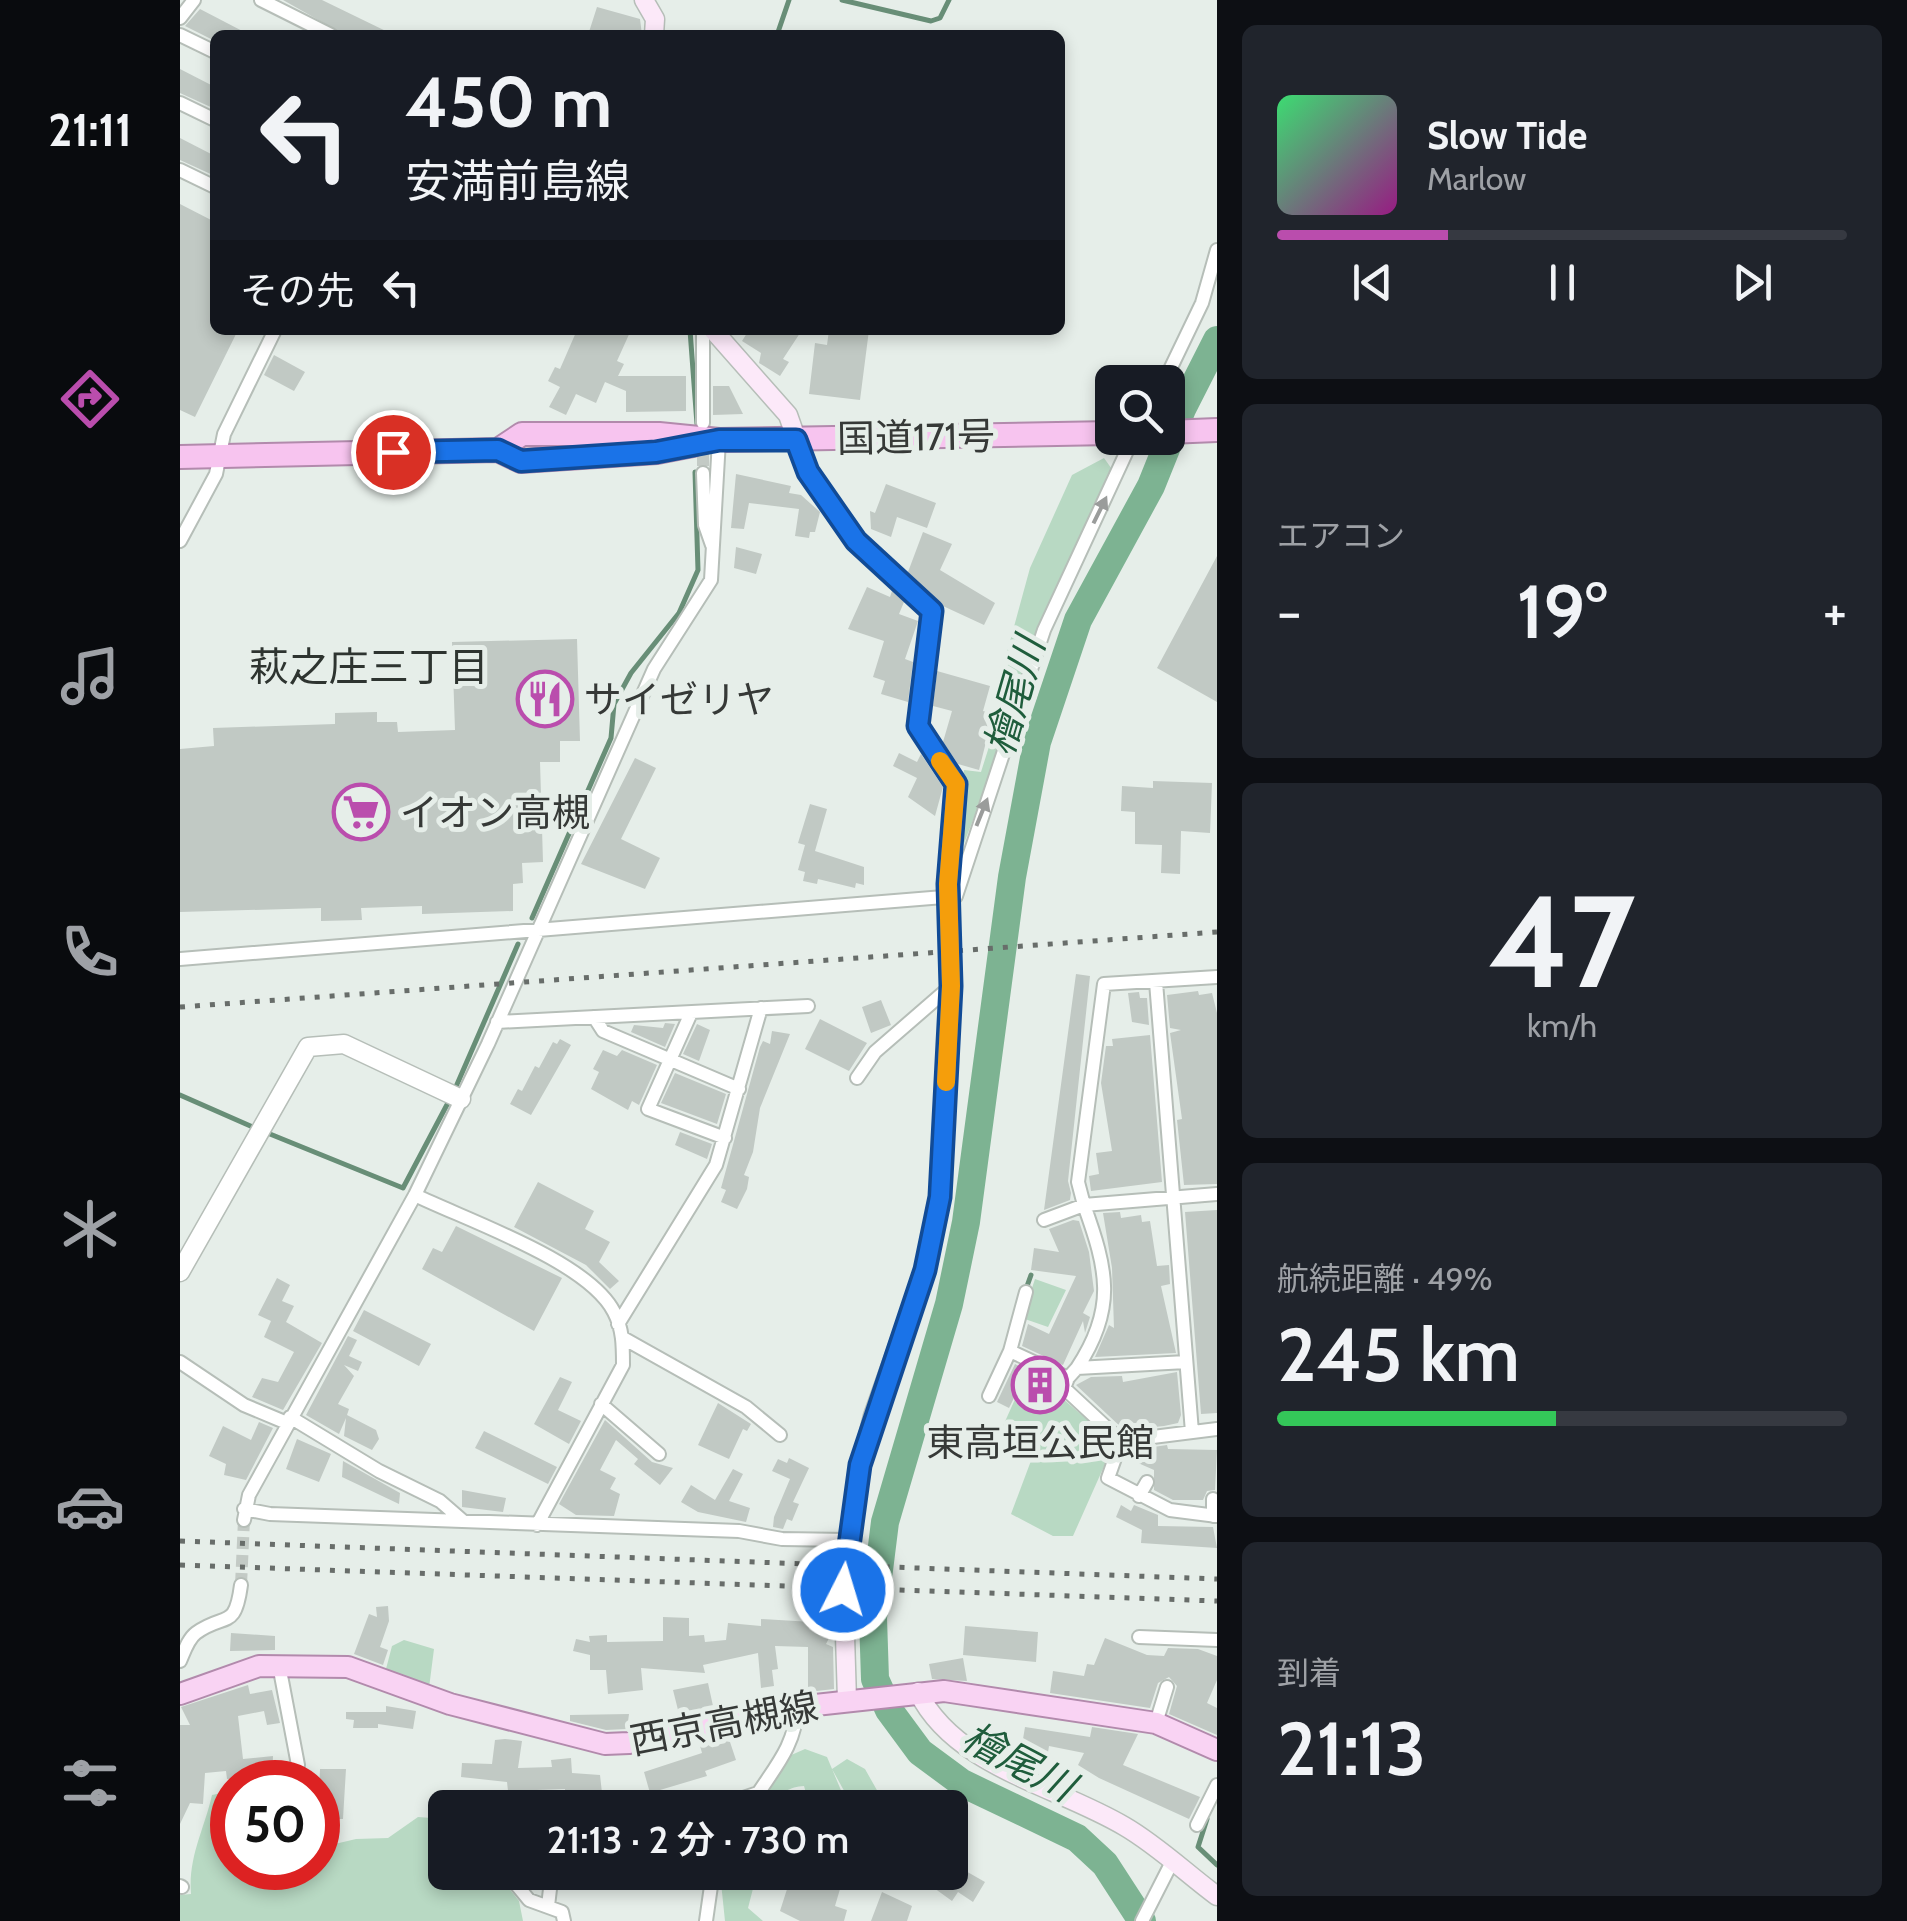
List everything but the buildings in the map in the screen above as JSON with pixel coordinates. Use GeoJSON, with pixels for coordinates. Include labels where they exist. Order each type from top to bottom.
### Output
{"type":"FeatureCollection","features":[{"type":"Feature","properties":{"kind":"highway"},"geometry":{"type":"LineString","coordinates":[[1185,431],[1210,430]]}},
{"type":"Feature","properties":{"kind":"highway","name":"国道171号"},"geometry":{"type":"LineString","coordinates":[[180,457],[498,450],[521,461],[656,452],[711,432],[796,440],[1095,433]]}},
{"type":"Feature","properties":{"kind":"main road"},"geometry":{"type":"LineString","coordinates":[[644,0],[656,19],[655,30]]}},
{"type":"Feature","properties":{"kind":"main road"},"geometry":{"type":"LineString","coordinates":[[717,335],[788,415],[808,472],[856,541],[934,616],[918,726],[924,740],[956,780],[948,899],[951,986],[940,1197],[914,1306],[873,1416],[847,1540],[843,1590],[852,1699]]}},
{"type":"Feature","properties":{"kind":"main road","name":"西京高槻線"},"geometry":{"type":"LineString","coordinates":[[180,1694],[246,1669],[279,1665],[348,1667],[450,1704],[605,1744],[629,1743],[852,1699],[911,1692],[969,1692],[1156,1723],[1217,1750]]}},
{"type":"Feature","properties":{"kind":"main road"},"geometry":{"type":"LineString","coordinates":[[911,1692],[937,1721],[992,1760],[1120,1824],[1217,1896]]}},
{"type":"Feature","properties":{"kind":"street"},"geometry":{"type":"LineString","coordinates":[[180,18],[194,0]]}},
{"type":"Feature","properties":{"kind":"street"},"geometry":{"type":"LineString","coordinates":[[261,0],[321,30]]}},
{"type":"Feature","properties":{"kind":"street"},"geometry":{"type":"LineString","coordinates":[[180,35],[210,50]]}},
{"type":"Feature","properties":{"kind":"street"},"geometry":{"type":"LineString","coordinates":[[180,102],[210,117]]}},
{"type":"Feature","properties":{"kind":"street"},"geometry":{"type":"LineString","coordinates":[[180,170],[210,185]]}},
{"type":"Feature","properties":{"kind":"street"},"geometry":{"type":"LineString","coordinates":[[1172,365],[1202,303],[1217,250]]}},
{"type":"Feature","properties":{"kind":"street"},"geometry":{"type":"LineString","coordinates":[[180,542],[216,474],[218,456],[273,335]]}},
{"type":"Feature","properties":{"kind":"street"},"geometry":{"type":"LineString","coordinates":[[703,335],[711,432],[712,580],[654,669],[461,1099],[414,1195],[288,1420],[244,1515],[463,1520],[847,1540]]}},
{"type":"Feature","properties":{"kind":"street"},"geometry":{"type":"LineString","coordinates":[[180,959],[948,899],[962,888],[971,842],[1044,630],[1125,455]]}},
{"type":"Feature","properties":{"kind":"street"},"geometry":{"type":"LineString","coordinates":[[703,473],[704,525],[714,552]]}},
{"type":"Feature","properties":{"kind":"street"},"geometry":{"type":"LineString","coordinates":[[1120,1441],[1064,1388],[1103,1315],[1108,1294],[1084,1205],[1080,1165],[1104,984],[1217,977]]}},
{"type":"Feature","properties":{"kind":"street"},"geometry":{"type":"LineString","coordinates":[[1156,982],[1192,1432]]}},
{"type":"Feature","properties":{"kind":"street"},"geometry":{"type":"LineString","coordinates":[[856,1078],[875,1052],[951,986]]}},
{"type":"Feature","properties":{"kind":"street"},"geometry":{"type":"LineString","coordinates":[[497,1022],[808,1006]]}},
{"type":"Feature","properties":{"kind":"street"},"geometry":{"type":"LineString","coordinates":[[621,1331],[705,1188],[724,1138],[761,1008]]}},
{"type":"Feature","properties":{"kind":"street"},"geometry":{"type":"LineString","coordinates":[[691,1014],[648,1109],[724,1138]]}},
{"type":"Feature","properties":{"kind":"street"},"geometry":{"type":"LineString","coordinates":[[594,1017],[603,1031],[739,1089]]}},
{"type":"Feature","properties":{"kind":"street"},"geometry":{"type":"LineString","coordinates":[[180,1272],[308,1047],[344,1044],[461,1099]]}},
{"type":"Feature","properties":{"kind":"street"},"geometry":{"type":"LineString","coordinates":[[1044,1220],[1084,1205],[1217,1194]]}},
{"type":"Feature","properties":{"kind":"street"},"geometry":{"type":"LineString","coordinates":[[414,1195],[579,1275],[613,1308],[621,1331],[623,1365],[538,1525]]}},
{"type":"Feature","properties":{"kind":"street"},"geometry":{"type":"LineString","coordinates":[[989,1396],[1010,1351],[1026,1292]]}},
{"type":"Feature","properties":{"kind":"street"},"geometry":{"type":"LineString","coordinates":[[621,1331],[732,1398],[780,1435]]}},
{"type":"Feature","properties":{"kind":"street"},"geometry":{"type":"LineString","coordinates":[[1010,1351],[1072,1373],[1186,1362]]}},
{"type":"Feature","properties":{"kind":"street"},"geometry":{"type":"LineString","coordinates":[[180,1362],[244,1405],[288,1420],[440,1501],[463,1520]]}},
{"type":"Feature","properties":{"kind":"street"},"geometry":{"type":"LineString","coordinates":[[601,1404],[659,1454]]}},
{"type":"Feature","properties":{"kind":"street"},"geometry":{"type":"LineString","coordinates":[[1120,1441],[1217,1429]]}},
{"type":"Feature","properties":{"kind":"street"},"geometry":{"type":"LineString","coordinates":[[1120,1441],[1108,1478],[1170,1510],[1215,1516],[1213,1499]]}},
{"type":"Feature","properties":{"kind":"street"},"geometry":{"type":"LineString","coordinates":[[1139,1496],[1147,1482]]}},
{"type":"Feature","properties":{"kind":"street"},"geometry":{"type":"LineString","coordinates":[[180,1661],[194,1635],[236,1613],[241,1585]]}},
{"type":"Feature","properties":{"kind":"street"},"geometry":{"type":"LineString","coordinates":[[1138,1637],[1217,1640]]}},
{"type":"Feature","properties":{"kind":"street"},"geometry":{"type":"LineString","coordinates":[[279,1665],[297,1760]]}},
{"type":"Feature","properties":{"kind":"street"},"geometry":{"type":"LineString","coordinates":[[1156,1723],[1167,1687]]}},
{"type":"Feature","properties":{"kind":"street"},"geometry":{"type":"LineString","coordinates":[[760,1790],[778,1768],[795,1732],[797,1707]]}},
{"type":"Feature","properties":{"kind":"street"},"geometry":{"type":"LineString","coordinates":[[1197,1825],[1217,1785]]}},
{"type":"Feature","properties":{"kind":"street"},"geometry":{"type":"LineString","coordinates":[[1142,1921],[1172,1862]]}},
{"type":"Feature","properties":{"kind":"street"},"geometry":{"type":"LineString","coordinates":[[521,1890],[529,1900],[562,1912],[564,1921]]}},
{"type":"Feature","properties":{"kind":"street"},"geometry":{"type":"LineString","coordinates":[[548,1906],[550,1890]]}},
{"type":"Feature","properties":{"kind":"street"},"geometry":{"type":"LineString","coordinates":[[706,1921],[711,1890]]}},
{"type":"Feature","properties":{"kind":"green space"},"geometry":{"type":"Polygon","coordinates":[[[1104,458],[1114,472],[1004,739],[963,846],[955,879],[952,877],[964,770],[981,772],[1000,712],[997,704],[1009,661],[1006,656],[1030,568],[1072,475],[1104,458]]]}},
{"type":"Feature","properties":{"kind":"green space"},"geometry":{"type":"Polygon","coordinates":[[[1035,1279],[1066,1290],[1048,1327],[1022,1318],[1035,1279]]]}},
{"type":"Feature","properties":{"kind":"green space"},"geometry":{"type":"Polygon","coordinates":[[[1020,1388],[1051,1403],[1056,1393],[1111,1440],[1113,1446],[1073,1536],[1053,1536],[1011,1514],[1038,1442],[1003,1426],[1020,1388]]]}},
{"type":"Feature","properties":{"kind":"green space"},"geometry":{"type":"Polygon","coordinates":[[[404,1640],[434,1649],[429,1688],[386,1669],[392,1646],[404,1640]]]}},
{"type":"Feature","properties":{"kind":"green space"},"geometry":{"type":"Polygon","coordinates":[[[805,1749],[827,1757],[841,1790],[805,1790],[804,1786],[767,1790],[789,1756],[805,1749]]]}},
{"type":"Feature","properties":{"kind":"green space"},"geometry":{"type":"Polygon","coordinates":[[[847,1759],[865,1769],[877,1790],[844,1790],[832,1769],[847,1759]]]}},
{"type":"Feature","properties":{"kind":"green space"},"geometry":{"type":"Polygon","coordinates":[[[210,1802],[210,1890],[340,1890],[340,1843],[388,1838],[418,1817],[428,1818],[428,1890],[510,1890],[519,1901],[523,1921],[180,1921],[180,1895],[191,1894],[194,1856],[210,1802]]]}},
{"type":"Feature","properties":{"kind":"green space"},"geometry":{"type":"Polygon","coordinates":[[[722,1890],[753,1890],[748,1908],[763,1921],[725,1921],[722,1890]]]}},
{"type":"Feature","properties":{"kind":"waterway"},"geometry":{"type":"LineString","coordinates":[[779,30],[789,0]]}},
{"type":"Feature","properties":{"kind":"waterway"},"geometry":{"type":"LineString","coordinates":[[842,0],[931,21],[940,18],[949,0]]}},
{"type":"Feature","properties":{"kind":"waterway"},"geometry":{"type":"LineString","coordinates":[[690,335],[697,424]]}},
{"type":"Feature","properties":{"kind":"waterway","name":"檜尾川"},"geometry":{"type":"LineString","coordinates":[[1142,1921],[1105,1864],[1077,1838],[962,1783],[920,1752],[889,1710],[875,1679],[873,1618],[885,1522],[949,1304],[966,1222],[1012,877],[1037,742],[1078,620],[1151,486],[1182,409],[1217,340]]}},
{"type":"Feature","properties":{"kind":"waterway"},"geometry":{"type":"LineString","coordinates":[[532,918],[611,738],[614,704],[631,673],[679,613],[698,570],[695,472]]}},
{"type":"Feature","properties":{"kind":"waterway"},"geometry":{"type":"LineString","coordinates":[[455,1089],[518,944]]}},
{"type":"Feature","properties":{"kind":"waterway"},"geometry":{"type":"LineString","coordinates":[[180,1095],[255,1128]]}},
{"type":"Feature","properties":{"kind":"waterway"},"geometry":{"type":"LineString","coordinates":[[265,1132],[403,1188],[450,1099]]}},
{"type":"Feature","properties":{"kind":"waterway"},"geometry":{"type":"LineString","coordinates":[[1026,1289],[1031,1275]]}},
{"type":"Feature","properties":{"kind":"waterway"},"geometry":{"type":"LineString","coordinates":[[1207,1819],[1198,1847],[1217,1865]]}},
{"type":"Feature","properties":{"kind":"tunnel"},"geometry":{"type":"LineString","coordinates":[[703,436],[703,473]]}},
{"type":"Feature","properties":{"kind":"tunnel"},"geometry":{"type":"LineString","coordinates":[[241,1585],[244,1520]]}},
{"type":"Feature","properties":{"kind":"railway"},"geometry":{"type":"LineString","coordinates":[[180,1007],[1217,932]]}},
{"type":"Feature","properties":{"kind":"railway"},"geometry":{"type":"LineString","coordinates":[[180,1541],[1217,1579]]}},
{"type":"Feature","properties":{"kind":"railway"},"geometry":{"type":"LineString","coordinates":[[180,1565],[1217,1601]]}},
{"type":"Feature","properties":{"kind":"slow traffic"},"geometry":{"type":"LineString","coordinates":[[940,761],[956,784],[948,884],[951,986],[946,1082]]}},
{"type":"Feature","properties":{"kind":"place","name":"サイゼリヤ"},"geometry":{"type":"Point","coordinates":[545,699]}},
{"type":"Feature","properties":{"kind":"place","name":"イオン高槻"},"geometry":{"type":"Point","coordinates":[361,812]}},
{"type":"Feature","properties":{"kind":"place","name":"東高垣公民館"},"geometry":{"type":"Point","coordinates":[1040,1385]}},
{"type":"Feature","properties":{"kind":"district","name":"萩之庄三丁目"},"geometry":{"type":"Point","coordinates":[369,666]}},
{"type":"Feature","properties":{"kind":"route"},"geometry":{"type":"LineString","coordinates":[[393,452],[498,450],[521,461],[656,452],[719,440],[796,440],[808,472],[856,541],[932,611],[918,726],[956,784],[948,884],[951,986],[940,1197],[925,1270],[873,1416],[860,1465],[843,1590]]}}]}
